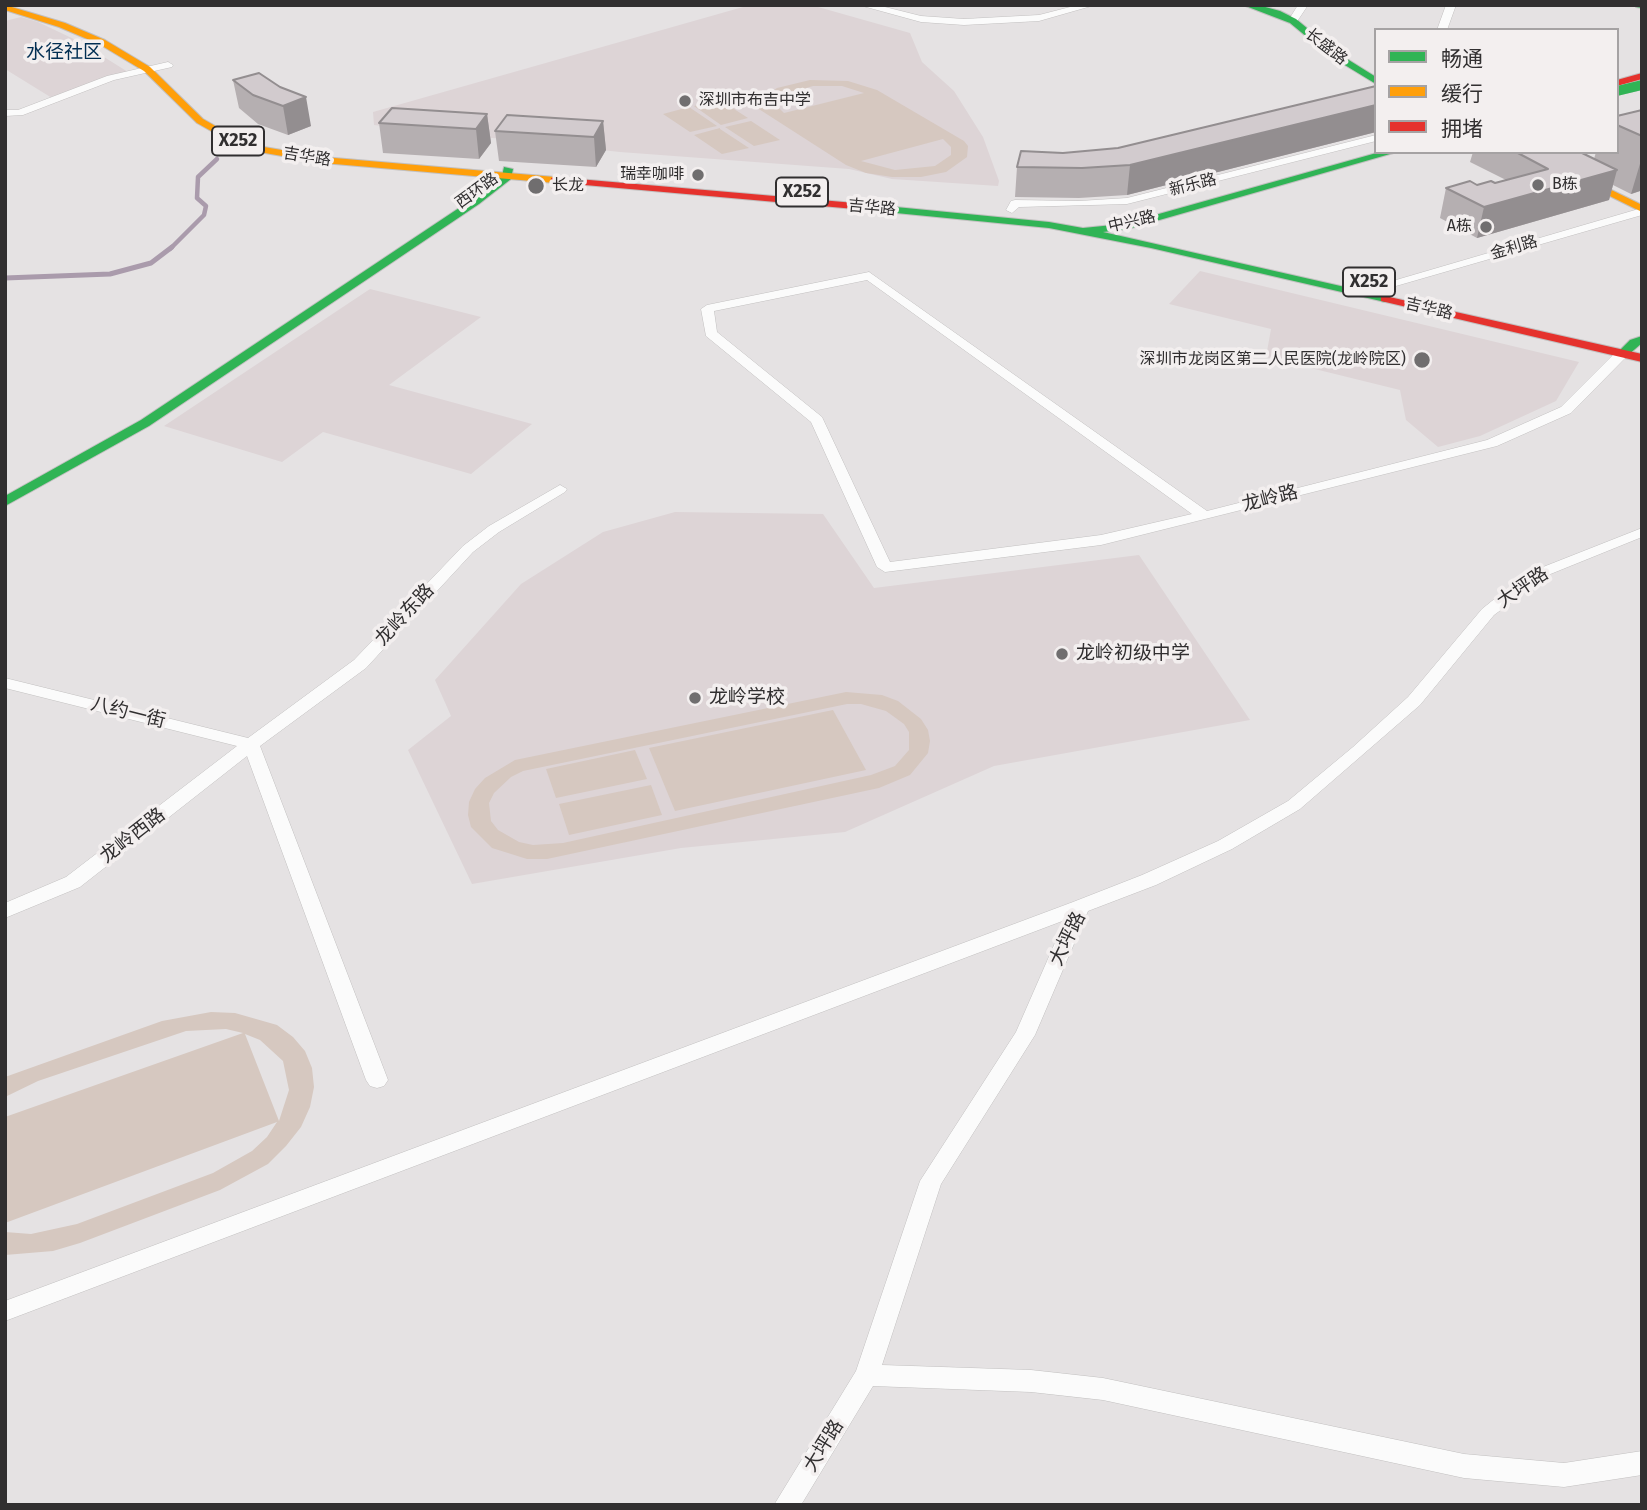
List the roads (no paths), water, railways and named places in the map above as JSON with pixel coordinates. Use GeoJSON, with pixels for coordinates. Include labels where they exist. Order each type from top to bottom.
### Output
{"type":"FeatureCollection","features":[{"type":"Feature","properties":{"kind":"main road"},"geometry":{"type":"LineString","coordinates":[[1247,5],[1278,13],[1293,21]]}},
{"type":"Feature","properties":{"kind":"main road","name":"吉华路"},"geometry":{"type":"LineString","coordinates":[[5,6],[102,42],[147,69],[200,121],[230,138],[262,150],[324,160],[1012,210],[1635,344]]}},
{"type":"Feature","properties":{"kind":"main road","name":"长盛路"},"geometry":{"type":"LineString","coordinates":[[1293,21],[1333,54],[1374,80]]}},
{"type":"Feature","properties":{"kind":"main road"},"geometry":{"type":"LineString","coordinates":[[149,49],[172,69]]}},
{"type":"Feature","properties":{"kind":"main road","name":"吉华路"},"geometry":{"type":"LineString","coordinates":[[221,114],[230,122],[267,139],[302,149],[503,174],[1090,226]]}},
{"type":"Feature","properties":{"kind":"main road","name":"中兴路"},"geometry":{"type":"LineString","coordinates":[[1090,226],[1124,227],[1207,197],[1374,148]]}},
{"type":"Feature","properties":{"kind":"main road","name":"中兴路"},"geometry":{"type":"LineString","coordinates":[[1090,226],[1384,154]]}},
{"type":"Feature","properties":{"kind":"main road"},"geometry":{"type":"LineString","coordinates":[[1529,154],[1642,210]]}},
{"type":"Feature","properties":{"kind":"main road","name":"西环路"},"geometry":{"type":"LineString","coordinates":[[5,492],[276,327],[503,174]]}},
{"type":"Feature","properties":{"kind":"main road","name":"西环路"},"geometry":{"type":"LineString","coordinates":[[5,502],[145,423],[475,202],[503,174]]}},
{"type":"Feature","properties":{"kind":"main road","name":"吉华路"},"geometry":{"type":"LineString","coordinates":[[1124,227],[1635,344]]}},
{"type":"Feature","properties":{"kind":"main road","name":"吉华路"},"geometry":{"type":"LineString","coordinates":[[1635,344],[1642,358]]}},
{"type":"Feature","properties":{"kind":"street"},"geometry":{"type":"LineString","coordinates":[[864,5],[921,19],[964,22],[1039,18],[1090,5]]}},
{"type":"Feature","properties":{"kind":"street","name":"长盛路"},"geometry":{"type":"LineString","coordinates":[[1293,21],[1303,5]]}},
{"type":"Feature","properties":{"kind":"street"},"geometry":{"type":"LineString","coordinates":[[1443,28],[1451,5]]}},
{"type":"Feature","properties":{"kind":"street"},"geometry":{"type":"LineString","coordinates":[[5,113],[19,113],[111,78],[147,69],[172,69]]}},
{"type":"Feature","properties":{"kind":"street"},"geometry":{"type":"LineString","coordinates":[[1629,84],[1642,92]]}},
{"type":"Feature","properties":{"kind":"street","name":"新乐路"},"geometry":{"type":"LineString","coordinates":[[1012,210],[1016,203],[1079,204],[1127,201],[1374,139]]}},
{"type":"Feature","properties":{"kind":"street","name":"金利路"},"geometry":{"type":"LineString","coordinates":[[1385,285],[1642,210]]}},
{"type":"Feature","properties":{"kind":"street","name":"龙岭路"},"geometry":{"type":"LineString","coordinates":[[1204,516],[869,276],[707,309],[710,333],[817,420],[886,567],[1101,540],[1204,516],[1492,443],[1566,410],[1635,344]]}},
{"type":"Feature","properties":{"kind":"street","name":"龙岭东路"},"geometry":{"type":"LineString","coordinates":[[251,744],[360,663],[468,549],[560,489]]}},
{"type":"Feature","properties":{"kind":"street","name":"大坪路"},"geometry":{"type":"LineString","coordinates":[[787,1505],[867,1375],[931,1181],[1025,1035],[1080,907],[1149,880],[1225,845],[1294,805],[1414,701],[1488,612],[1519,587],[1543,572],[1642,532]]}},
{"type":"Feature","properties":{"kind":"street","name":"八约一街"},"geometry":{"type":"LineString","coordinates":[[5,683],[251,744]]}},
{"type":"Feature","properties":{"kind":"street"},"geometry":{"type":"LineString","coordinates":[[251,744],[377,1080]]}},
{"type":"Feature","properties":{"kind":"street","name":"龙岭西路"},"geometry":{"type":"LineString","coordinates":[[5,911],[73,882],[251,744]]}},
{"type":"Feature","properties":{"kind":"street"},"geometry":{"type":"LineString","coordinates":[[5,1311],[1080,907]]}},
{"type":"Feature","properties":{"kind":"street"},"geometry":{"type":"LineString","coordinates":[[867,1375],[1031,1381],[1103,1389],[1464,1466],[1564,1475],[1642,1463]]}},
{"type":"Feature","properties":{"kind":"waterway"},"geometry":{"type":"LineString","coordinates":[[172,247],[204,215],[206,206],[197,198],[198,177],[217,159]]}},
{"type":"Feature","properties":{"kind":"waterway"},"geometry":{"type":"LineString","coordinates":[[5,278],[110,274],[151,263],[172,247]]}},
{"type":"Feature","properties":{"kind":"place","name":"深圳市布吉中学"},"geometry":{"type":"Point","coordinates":[685,101]}},
{"type":"Feature","properties":{"kind":"place","name":"瑞幸咖啡"},"geometry":{"type":"Point","coordinates":[698,175]}},
{"type":"Feature","properties":{"kind":"place","name":"B栋"},"geometry":{"type":"Point","coordinates":[1538,185]}},
{"type":"Feature","properties":{"kind":"place","name":"长龙"},"geometry":{"type":"Point","coordinates":[536,186]}},
{"type":"Feature","properties":{"kind":"place","name":"A栋"},"geometry":{"type":"Point","coordinates":[1486,227]}},
{"type":"Feature","properties":{"kind":"place","name":"深圳市龙岗区第二人民医院(龙岭院区)"},"geometry":{"type":"Point","coordinates":[1422,360]}},
{"type":"Feature","properties":{"kind":"place","name":"龙岭初级中学"},"geometry":{"type":"Point","coordinates":[1062,654]}},
{"type":"Feature","properties":{"kind":"place","name":"龙岭学校"},"geometry":{"type":"Point","coordinates":[695,698]}},
{"type":"Feature","properties":{"kind":"district","name":"水径社区"},"geometry":{"type":"Point","coordinates":[64,53]}}]}
